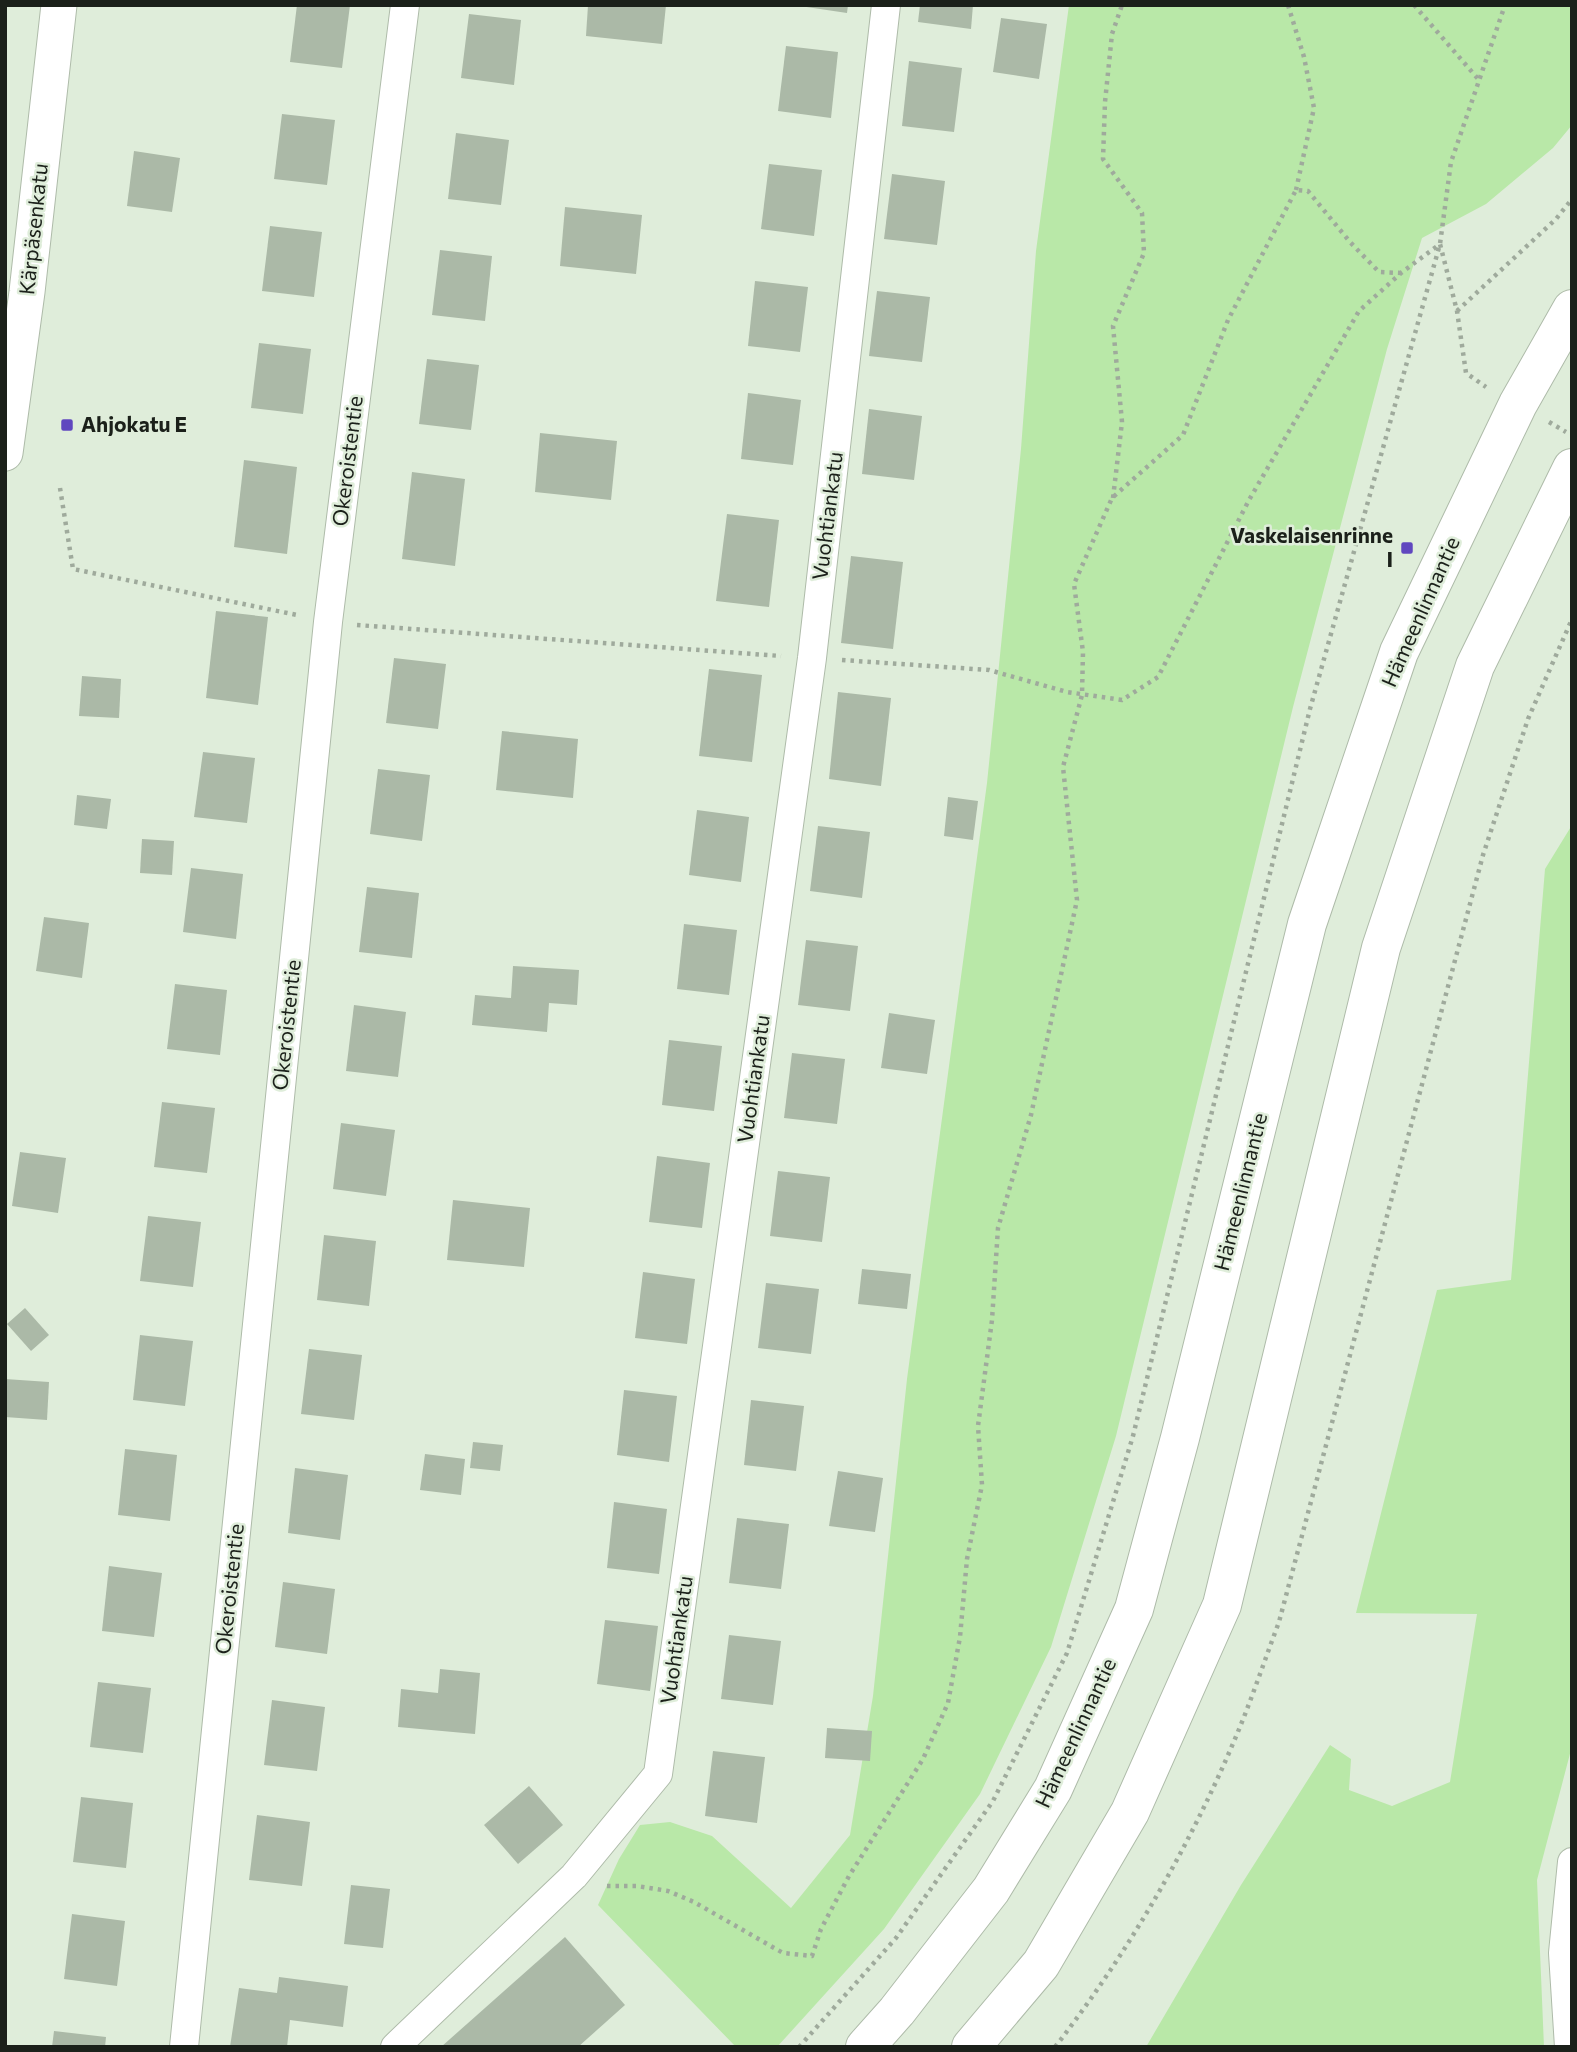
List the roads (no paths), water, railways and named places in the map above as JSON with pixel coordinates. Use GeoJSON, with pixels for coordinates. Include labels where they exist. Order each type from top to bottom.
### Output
{"type":"FeatureCollection","features":[{"type":"Feature","properties":{"kind":"main road","name":"Hämeenlinnantie"},"geometry":{"type":"LineString","coordinates":[[864,2047],[898,2011],[991,1890],[1053,1789],[1134,1609],[1181,1438],[1307,924],[1320,885],[1399,652],[1518,404],[1572,310]]}},
{"type":"Feature","properties":{"kind":"main road"},"geometry":{"type":"LineString","coordinates":[[971,2047],[1041,1964],[1130,1812],[1222,1605],[1381,948],[1475,666],[1572,468]]}},
{"type":"Feature","properties":{"kind":"street","name":"Kärpäsenkatu"},"geometry":{"type":"LineString","coordinates":[[5,453],[27,292],[59,5]]}},
{"type":"Feature","properties":{"kind":"street","name":"Okeroistentie"},"geometry":{"type":"LineString","coordinates":[[184,2047],[328,622],[405,5]]}},
{"type":"Feature","properties":{"kind":"street","name":"Vuohtiankatu"},"geometry":{"type":"LineString","coordinates":[[395,2047],[565,1884],[659,1774],[811,658],[886,5]]}},
{"type":"Feature","properties":{"kind":"street"},"geometry":{"type":"LineString","coordinates":[[1569,2047],[1563,1953],[1572,1862]]}},
{"type":"Feature","properties":{"kind":"place","name":"Ahjokatu E"},"geometry":{"type":"Point","coordinates":[67,425]}},
{"type":"Feature","properties":{"kind":"place","name":"Vaskelaisenrinne I"},"geometry":{"type":"Point","coordinates":[1407,548]}}]}
